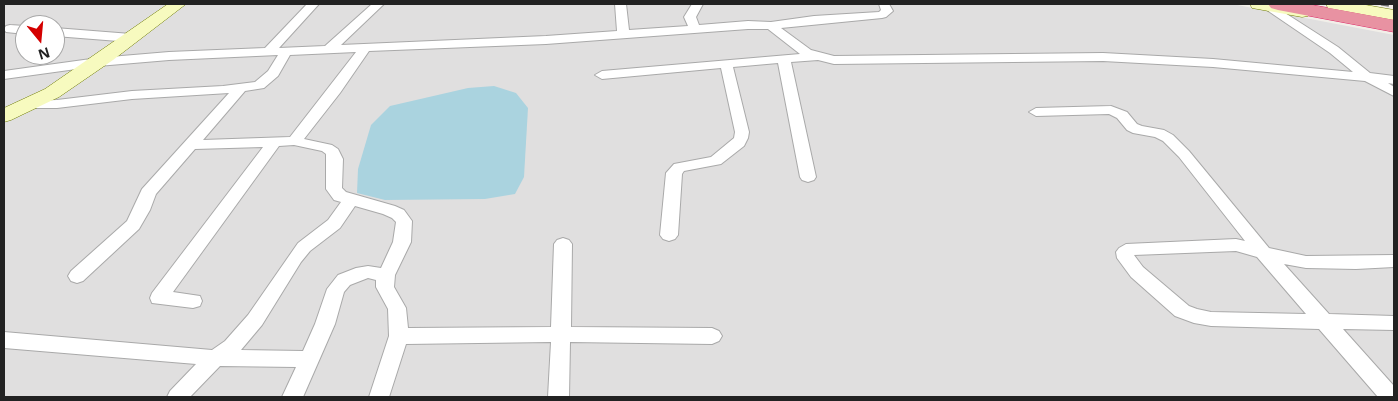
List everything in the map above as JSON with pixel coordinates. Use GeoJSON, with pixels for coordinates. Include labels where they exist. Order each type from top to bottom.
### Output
{"type":"FeatureCollection","features":[{"type":"Feature","properties":{"kind":"highway"},"geometry":{"type":"LineString","coordinates":[[1266,4],[1394,26]]}},
{"type":"Feature","properties":{"kind":"highway"},"geometry":{"type":"LineString","coordinates":[[1307,4],[1394,20]]}},
{"type":"Feature","properties":{"kind":"street"},"geometry":{"type":"LineString","coordinates":[[4,116],[52,93],[178,4]]}},
{"type":"Feature","properties":{"kind":"street"},"geometry":{"type":"LineString","coordinates":[[270,51],[313,4]]}},
{"type":"Feature","properties":{"kind":"street"},"geometry":{"type":"LineString","coordinates":[[329,49],[378,4]]}},
{"type":"Feature","properties":{"kind":"street"},"geometry":{"type":"LineString","coordinates":[[620,4],[623,35]]}},
{"type":"Feature","properties":{"kind":"street"},"geometry":{"type":"LineString","coordinates":[[695,29],[690,17],[697,4]]}},
{"type":"Feature","properties":{"kind":"street"},"geometry":{"type":"LineString","coordinates":[[4,75],[98,62],[270,51],[623,35],[742,25],[771,26],[814,20],[882,15],[887,11],[884,4]]}},
{"type":"Feature","properties":{"kind":"street"},"geometry":{"type":"LineString","coordinates":[[1266,4],[1394,30]]}},
{"type":"Feature","properties":{"kind":"street"},"geometry":{"type":"LineString","coordinates":[[1266,4],[1348,59],[1365,76],[1394,92]]}},
{"type":"Feature","properties":{"kind":"street"},"geometry":{"type":"LineString","coordinates":[[1334,4],[1394,15]]}},
{"type":"Feature","properties":{"kind":"street"},"geometry":{"type":"LineString","coordinates":[[771,26],[798,47],[817,56],[834,60],[1103,57],[1212,63],[1394,80]]}},
{"type":"Feature","properties":{"kind":"street"},"geometry":{"type":"LineString","coordinates":[[10,29],[15,29]]}},
{"type":"Feature","properties":{"kind":"street"},"geometry":{"type":"LineString","coordinates":[[65,33],[130,38]]}},
{"type":"Feature","properties":{"kind":"street"},"geometry":{"type":"LineString","coordinates":[[294,141],[335,90],[365,48]]}},
{"type":"Feature","properties":{"kind":"street"},"geometry":{"type":"LineString","coordinates":[[31,104],[58,104],[132,95],[240,89],[259,85],[268,79],[287,50]]}},
{"type":"Feature","properties":{"kind":"street"},"geometry":{"type":"LineString","coordinates":[[602,75],[817,56]]}},
{"type":"Feature","properties":{"kind":"street"},"geometry":{"type":"LineString","coordinates":[[784,59],[808,177]]}},
{"type":"Feature","properties":{"kind":"street"},"geometry":{"type":"LineString","coordinates":[[669,235],[674,173],[679,168],[716,161],[739,143],[741,138],[742,132],[726,64]]}},
{"type":"Feature","properties":{"kind":"street"},"geometry":{"type":"LineString","coordinates":[[78,276],[133,225],[142,210],[148,193],[240,89]]}},
{"type":"Feature","properties":{"kind":"street"},"geometry":{"type":"LineString","coordinates":[[1036,112],[1111,110],[1122,115],[1132,127],[1138,130],[1158,133],[1168,138],[1184,154],[1262,251],[1391,397]]}},
{"type":"Feature","properties":{"kind":"street"},"geometry":{"type":"LineString","coordinates":[[191,144],[294,141],[327,148],[333,152],[335,159],[333,182],[334,189],[340,196],[389,210],[398,214],[404,221],[402,242],[386,275],[385,287],[396,308],[399,336],[379,397]]}},
{"type":"Feature","properties":{"kind":"street"},"geometry":{"type":"LineString","coordinates":[[193,301],[159,298],[274,142]]}},
{"type":"Feature","properties":{"kind":"street"},"geometry":{"type":"LineString","coordinates":[[177,397],[199,377],[215,358],[232,347],[255,320],[294,258],[304,247],[334,224],[351,200]]}},
{"type":"Feature","properties":{"kind":"street"},"geometry":{"type":"LineString","coordinates":[[559,397],[563,244]]}},
{"type":"Feature","properties":{"kind":"street"},"geometry":{"type":"LineString","coordinates":[[1394,261],[1356,263],[1306,262],[1236,245],[1220,244],[1132,248],[1125,252],[1126,258],[1137,272],[1182,311],[1194,316],[1211,319],[1394,323]]}},
{"type":"Feature","properties":{"kind":"street"},"geometry":{"type":"LineString","coordinates":[[293,397],[325,324],[336,289],[344,280],[356,274],[368,272],[386,275]]}},
{"type":"Feature","properties":{"kind":"street"},"geometry":{"type":"LineString","coordinates":[[399,336],[560,334],[712,336]]}},
{"type":"Feature","properties":{"kind":"street"},"geometry":{"type":"LineString","coordinates":[[4,340],[215,358],[310,359]]}},
{"type":"Feature","properties":{"kind":"shaded area"},"geometry":{"type":"Polygon","coordinates":[[[4,4],[1232,4],[1394,35],[1394,397],[4,397],[4,4]]]}},
{"type":"Feature","properties":{"kind":"water"},"geometry":{"type":"Polygon","coordinates":[[[494,86],[516,93],[528,108],[524,177],[515,194],[485,199],[385,200],[357,193],[358,169],[371,125],[390,106],[468,88],[494,86]]]}},
{"type":"Feature","properties":{"kind":"railway"},"geometry":{"type":"LineString","coordinates":[[1381,4],[1394,6]]}}]}
